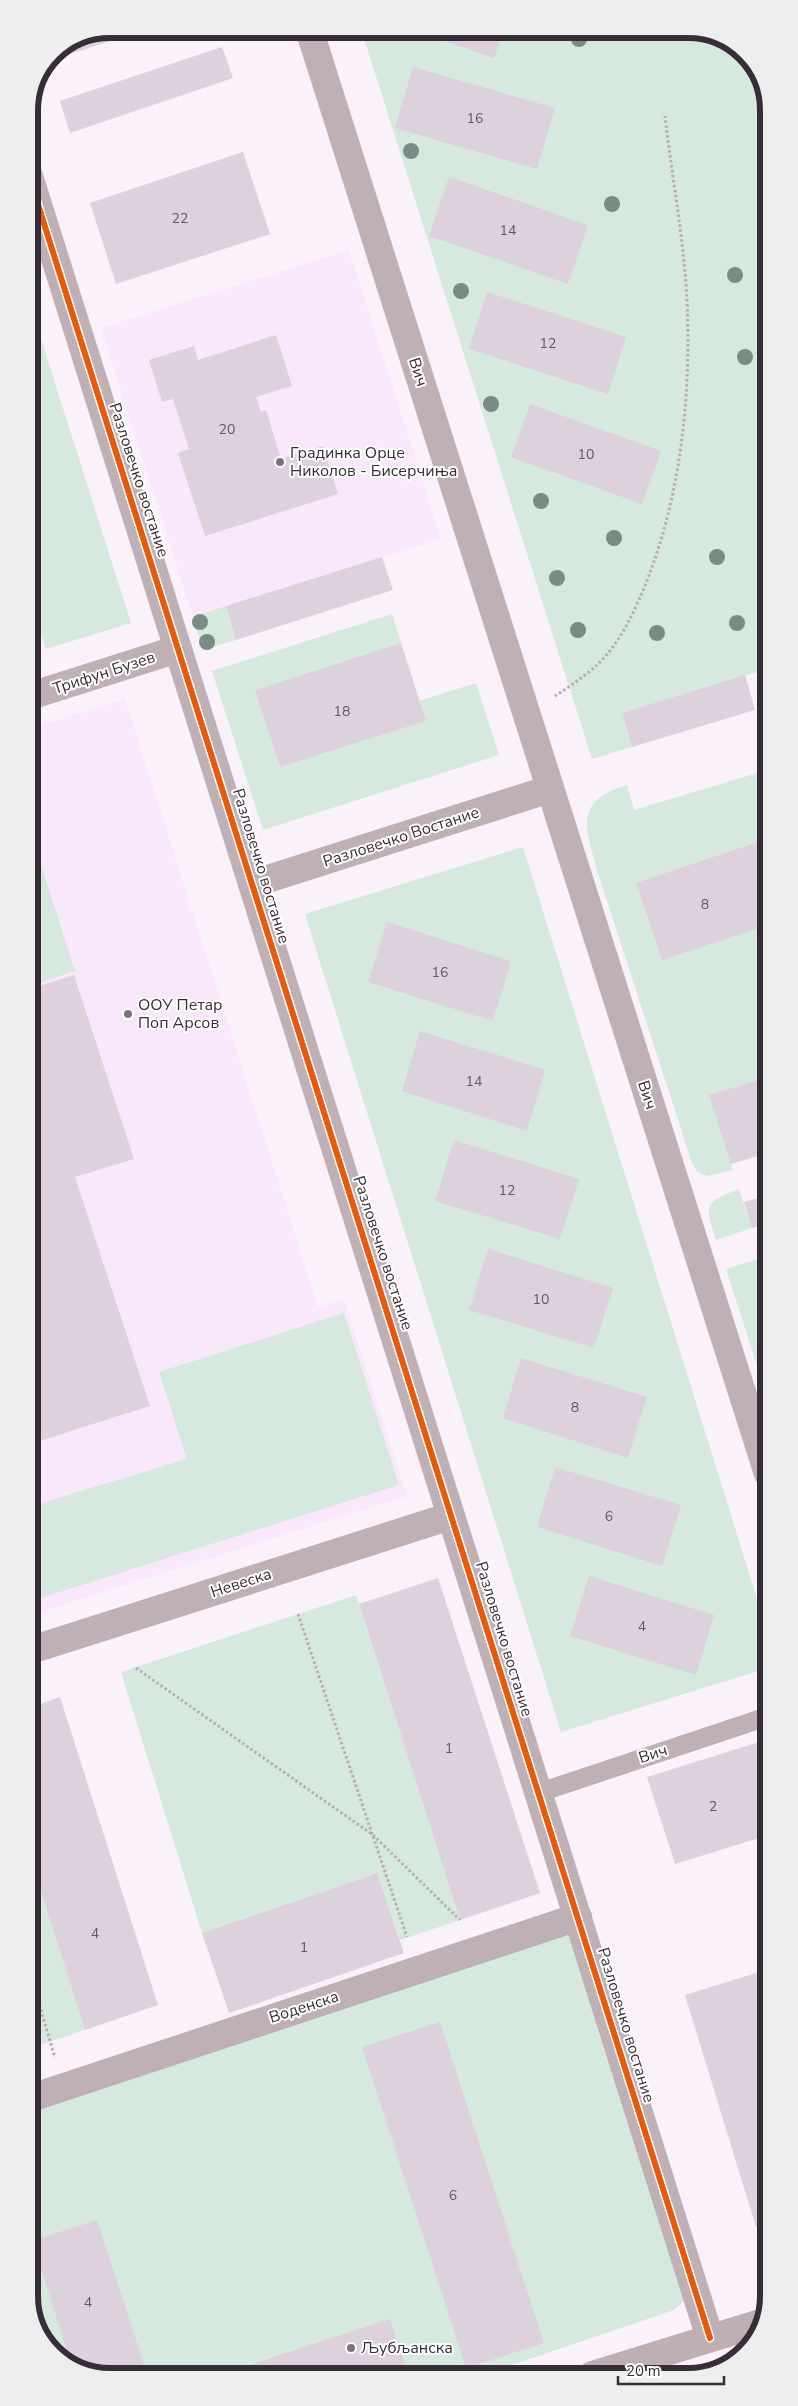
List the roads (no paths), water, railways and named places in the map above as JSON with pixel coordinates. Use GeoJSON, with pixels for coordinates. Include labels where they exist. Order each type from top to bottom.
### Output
{"type":"FeatureCollection","features":[{"type":"Feature","properties":{"kind":"street","name":"Вич"},"geometry":{"type":"LineString","coordinates":[[312,38],[760,1449]]}},
{"type":"Feature","properties":{"kind":"street","name":"Разловечко востание"},"geometry":{"type":"LineString","coordinates":[[38,231],[178,649],[710,2338]]}},
{"type":"Feature","properties":{"kind":"street","name":"Трифун Бузев"},"geometry":{"type":"LineString","coordinates":[[38,693],[178,649]]}},
{"type":"Feature","properties":{"kind":"street","name":"Разловечко Востание"},"geometry":{"type":"LineString","coordinates":[[252,884],[550,790]]}},
{"type":"Feature","properties":{"kind":"street","name":"Невеска"},"geometry":{"type":"LineString","coordinates":[[38,1648],[451,1516]]}},
{"type":"Feature","properties":{"kind":"street","name":"Воденска"},"geometry":{"type":"LineString","coordinates":[[38,2096],[578,1917]]}},
{"type":"Feature","properties":{"kind":"street"},"geometry":{"type":"LineString","coordinates":[[614,2368],[754,2325]]}},
{"type":"Feature","properties":{"kind":"lane","name":"Вич"},"geometry":{"type":"LineString","coordinates":[[538,1792],[760,1719]]}},
{"type":"Feature","properties":{"kind":"place","name":"Градинка Орце Николов - Бисерчиња"},"geometry":{"type":"Point","coordinates":[280,462]}},
{"type":"Feature","properties":{"kind":"place","name":"ООУ Петар Поп Арсов"},"geometry":{"type":"Point","coordinates":[128,1014]}},
{"type":"Feature","properties":{"kind":"place","name":"Љубљанска"},"geometry":{"type":"Point","coordinates":[351,2348]}}]}
